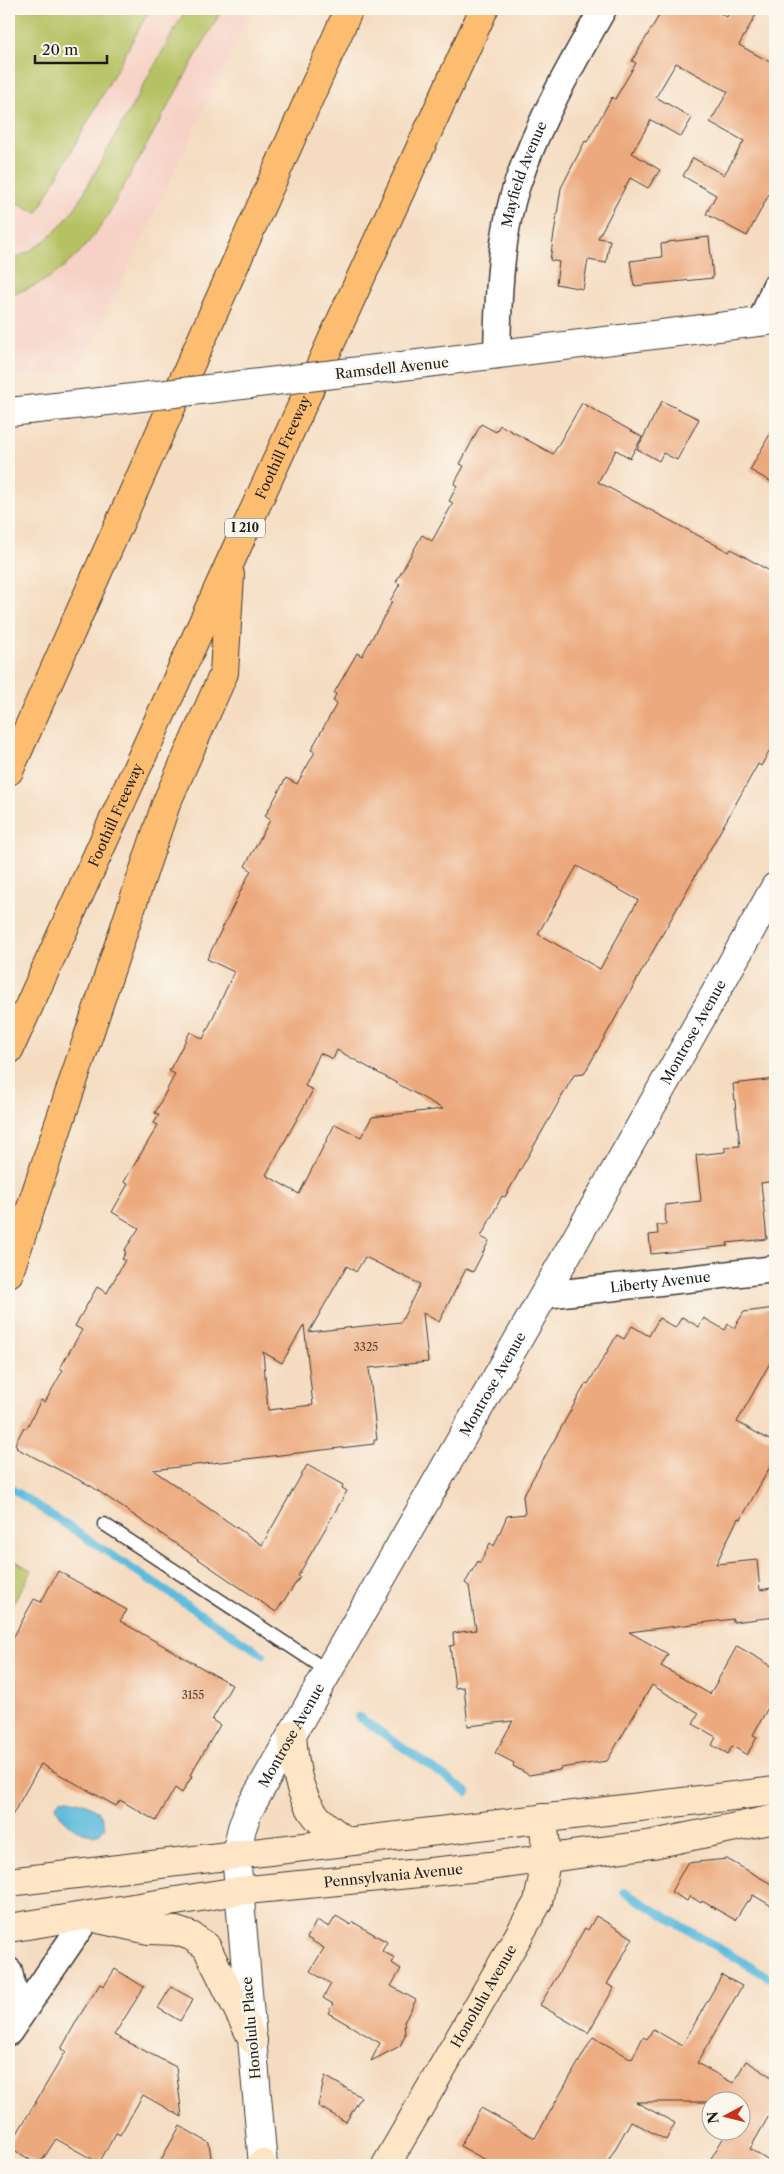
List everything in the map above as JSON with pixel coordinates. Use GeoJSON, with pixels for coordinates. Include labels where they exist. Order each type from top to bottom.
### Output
{"type":"FeatureCollection","features":[{"type":"Feature","properties":{"kind":"highway"},"geometry":{"type":"LineString","coordinates":[[9,771],[349,9]]}},
{"type":"Feature","properties":{"kind":"highway","name":"Foothill Freeway"},"geometry":{"type":"LineString","coordinates":[[9,1050],[484,9]]}},
{"type":"Feature","properties":{"kind":"highway"},"geometry":{"type":"LineString","coordinates":[[9,1273],[166,804],[224,673],[232,558]]}},
{"type":"Feature","properties":{"kind":"main road"},"geometry":{"type":"LineString","coordinates":[[292,1734],[294,1761],[301,1786],[312,1812],[345,1840]]}},
{"type":"Feature","properties":{"kind":"main road"},"geometry":{"type":"LineString","coordinates":[[9,1882],[345,1840],[652,1807],[775,1791]]}},
{"type":"Feature","properties":{"kind":"main road","name":"Honolulu Avenue"},"geometry":{"type":"LineString","coordinates":[[386,2165],[538,1902],[547,1857],[543,1818]]}},
{"type":"Feature","properties":{"kind":"main road","name":"Pennsylvania Avenue"},"geometry":{"type":"LineString","coordinates":[[9,1928],[238,1891],[490,1866],[653,1844],[775,1820]]}},
{"type":"Feature","properties":{"kind":"main road"},"geometry":{"type":"LineString","coordinates":[[88,1916],[150,1930],[176,1931],[190,1936],[206,1946],[253,2040]]}},
{"type":"Feature","properties":{"kind":"street","name":"Mayfield Avenue"},"geometry":{"type":"LineString","coordinates":[[497,355],[504,244],[517,184],[550,104],[603,9]]}},
{"type":"Feature","properties":{"kind":"street"},"geometry":{"type":"LineString","coordinates":[[768,321],[775,287]]}},
{"type":"Feature","properties":{"kind":"street","name":"Ramsdell Avenue"},"geometry":{"type":"LineString","coordinates":[[9,412],[768,321]]}},
{"type":"Feature","properties":{"kind":"street","name":"Montrose Avenue"},"geometry":{"type":"LineString","coordinates":[[238,1891],[236,1854],[248,1811],[545,1295],[775,887]]}},
{"type":"Feature","properties":{"kind":"street","name":"Liberty Avenue"},"geometry":{"type":"LineString","coordinates":[[545,1295],[775,1269]]}},
{"type":"Feature","properties":{"kind":"street","name":"Honolulu Place"},"geometry":{"type":"LineString","coordinates":[[238,1891],[253,2040],[262,2165]]}},
{"type":"Feature","properties":{"kind":"street"},"geometry":{"type":"LineString","coordinates":[[11,2029],[88,1916]]}},
{"type":"Feature","properties":{"kind":"street"},"geometry":{"type":"LineString","coordinates":[[9,1970],[13,1991],[11,2029]]}},
{"type":"Feature","properties":{"kind":"lane"},"geometry":{"type":"LineString","coordinates":[[104,1524],[328,1671]]}},
{"type":"Feature","properties":{"kind":"shaded area"},"geometry":{"type":"Polygon","coordinates":[[[9,9],[252,9],[79,371],[9,378],[9,9]]]}},
{"type":"Feature","properties":{"kind":"green space"},"geometry":{"type":"Polygon","coordinates":[[[9,9],[150,9],[37,213],[9,198],[9,9]]]}},
{"type":"Feature","properties":{"kind":"green space"},"geometry":{"type":"Polygon","coordinates":[[[186,9],[222,9],[105,220],[86,245],[64,267],[38,284],[9,294],[9,261],[30,251],[48,238],[77,205],[186,9]]]}},
{"type":"Feature","properties":{"kind":"green space"},"geometry":{"type":"Polygon","coordinates":[[[9,1557],[32,1571],[9,1611],[9,1557]]]}},
{"type":"Feature","properties":{"kind":"water"},"geometry":{"type":"Polygon","coordinates":[[[68,1799],[92,1807],[100,1815],[105,1827],[100,1833],[94,1835],[87,1834],[67,1822],[58,1811],[56,1805],[60,1800],[68,1799]]]}},
{"type":"Feature","properties":{"kind":"building"},"geometry":{"type":"Polygon","coordinates":[[[663,9],[713,9],[727,17],[731,9],[759,9],[739,45],[775,65],[775,183],[747,236],[706,214],[716,195],[683,176],[693,158],[724,175],[744,141],[710,122],[728,92],[676,63],[656,97],[692,118],[681,137],[651,120],[632,153],[660,170],[648,188],[630,178],[598,238],[610,240],[606,263],[588,260],[583,289],[556,284],[559,262],[550,260],[561,188],[585,141],[587,142],[612,97],[615,99],[636,63],[632,61],[663,9]]]}},
{"type":"Feature","properties":{"kind":"building"},"geometry":{"type":"Polygon","coordinates":[[[709,237],[713,278],[634,286],[630,261],[662,257],[661,244],[709,237]]]}},
{"type":"Feature","properties":{"kind":"building"},"geometry":{"type":"Polygon","coordinates":[[[662,401],[699,419],[677,460],[663,453],[659,461],[637,449],[662,401]]]}},
{"type":"Feature","properties":{"kind":"building"},"geometry":{"type":"Polygon","coordinates":[[[582,403],[642,437],[630,458],[616,450],[598,482],[729,552],[731,549],[775,574],[775,741],[761,766],[758,764],[584,1074],[574,1075],[505,1197],[502,1196],[481,1237],[489,1241],[473,1272],[466,1269],[439,1322],[423,1313],[428,1362],[369,1368],[377,1440],[374,1440],[374,1444],[153,1470],[262,1545],[307,1465],[343,1485],[342,1488],[347,1491],[298,1576],[300,1577],[276,1612],[91,1486],[16,1448],[15,1444],[24,1427],[26,1429],[41,1400],[45,1402],[63,1370],[60,1368],[82,1330],[75,1326],[97,1287],[107,1293],[125,1260],[122,1259],[126,1252],[124,1251],[139,1228],[112,1212],[128,1184],[124,1182],[158,1125],[154,1123],[159,1115],[155,1113],[175,1074],[169,1071],[190,1032],[203,1039],[234,972],[207,959],[251,870],[245,866],[270,820],[265,816],[286,778],[297,784],[315,752],[311,750],[337,703],[333,701],[336,694],[334,693],[357,653],[362,656],[392,602],[390,601],[400,584],[396,582],[422,535],[432,541],[453,503],[449,501],[457,486],[454,484],[464,466],[460,464],[481,424],[496,432],[500,425],[553,454],[582,403]],[[577,866],[538,934],[600,969],[638,900],[577,866]],[[337,1050],[333,1059],[320,1053],[305,1086],[313,1090],[266,1175],[299,1194],[335,1124],[361,1137],[372,1117],[443,1109],[337,1050]],[[365,1257],[356,1272],[347,1266],[309,1332],[401,1322],[420,1284],[365,1257]],[[304,1325],[282,1363],[263,1352],[268,1410],[313,1405],[304,1325]]]}},
{"type":"Feature","properties":{"kind":"building"},"geometry":{"type":"Polygon","coordinates":[[[775,425],[775,484],[750,470],[775,425]]]}},
{"type":"Feature","properties":{"kind":"building"},"geometry":{"type":"Polygon","coordinates":[[[775,1079],[775,1181],[761,1183],[767,1239],[727,1243],[728,1246],[651,1254],[649,1235],[658,1234],[657,1225],[666,1225],[665,1205],[701,1201],[696,1155],[725,1152],[725,1147],[740,1146],[733,1084],[775,1079]]]}},
{"type":"Feature","properties":{"kind":"building"},"geometry":{"type":"Polygon","coordinates":[[[775,1308],[775,1354],[737,1422],[775,1443],[775,1458],[741,1519],[738,1518],[716,1564],[757,1560],[760,1590],[772,1588],[773,1596],[775,1595],[775,1617],[733,1622],[733,1619],[629,1632],[668,1654],[661,1666],[710,1694],[737,1646],[775,1668],[775,1695],[753,1735],[757,1737],[747,1755],[732,1746],[728,1754],[712,1745],[716,1737],[693,1724],[699,1713],[652,1685],[607,1761],[529,1775],[513,1766],[514,1763],[495,1753],[513,1721],[468,1726],[464,1687],[455,1688],[450,1646],[454,1645],[453,1633],[476,1630],[469,1586],[465,1583],[478,1561],[480,1563],[490,1543],[494,1546],[507,1516],[525,1514],[523,1496],[586,1383],[588,1384],[617,1335],[624,1339],[632,1326],[649,1336],[659,1318],[675,1328],[682,1317],[699,1327],[704,1318],[725,1330],[728,1324],[734,1328],[744,1312],[775,1308]]]}},
{"type":"Feature","properties":{"kind":"building"},"geometry":{"type":"Polygon","coordinates":[[[58,1571],[127,1610],[120,1621],[232,1685],[212,1720],[220,1725],[190,1775],[192,1776],[182,1793],[175,1788],[156,1821],[120,1800],[116,1806],[41,1764],[9,1821],[9,1645],[34,1599],[41,1602],[58,1571]]]}},
{"type":"Feature","properties":{"kind":"building"},"geometry":{"type":"Polygon","coordinates":[[[727,1859],[775,1886],[775,1908],[753,1895],[735,1920],[702,1901],[701,1903],[690,1896],[687,1901],[671,1892],[687,1863],[727,1859]]]}},
{"type":"Feature","properties":{"kind":"building"},"geometry":{"type":"Polygon","coordinates":[[[336,1916],[351,1925],[353,1922],[387,1942],[382,1951],[395,1958],[392,1963],[401,1969],[391,1986],[416,2000],[404,2022],[405,2035],[400,2046],[371,2061],[380,2043],[328,2013],[333,2004],[323,1998],[331,1984],[310,1971],[324,1948],[307,1938],[317,1920],[329,1927],[336,1916]]]}},
{"type":"Feature","properties":{"kind":"building"},"geometry":{"type":"Polygon","coordinates":[[[596,1916],[633,1938],[607,1984],[614,1988],[588,2033],[540,2005],[585,1928],[588,1930],[596,1916]]]}},
{"type":"Feature","properties":{"kind":"building"},"geometry":{"type":"Polygon","coordinates":[[[115,1969],[144,1987],[114,2035],[176,2067],[182,2117],[143,2095],[120,2135],[116,2133],[99,2163],[56,2139],[39,2165],[9,2147],[66,2051],[61,2049],[80,2015],[100,1984],[104,1986],[115,1969]]]}},
{"type":"Feature","properties":{"kind":"building"},"geometry":{"type":"Polygon","coordinates":[[[722,1975],[742,1986],[697,2063],[733,2083],[746,2061],[775,2079],[775,2105],[750,2149],[775,2165],[707,2165],[721,2142],[752,2142],[752,2092],[702,2092],[702,2102],[636,2102],[675,2123],[666,2140],[631,2121],[606,2165],[495,2165],[460,2146],[481,2108],[535,2138],[593,2037],[632,2059],[643,2037],[647,2039],[653,2029],[682,2046],[722,1975]]]}},
{"type":"Feature","properties":{"kind":"building"},"geometry":{"type":"Polygon","coordinates":[[[171,1987],[193,1999],[180,2021],[158,2008],[171,1987]]]}},
{"type":"Feature","properties":{"kind":"building"},"geometry":{"type":"Polygon","coordinates":[[[325,2076],[361,2097],[346,2122],[318,2106],[325,2076]]]}},
{"type":"Feature","properties":{"kind":"building"},"geometry":{"type":"Polygon","coordinates":[[[180,2126],[209,2143],[211,2157],[206,2165],[158,2165],[180,2126]]]}},
{"type":"Feature","properties":{"kind":"waterway"},"geometry":{"type":"LineString","coordinates":[[9,1487],[263,1655]]}},
{"type":"Feature","properties":{"kind":"waterway"},"geometry":{"type":"LineString","coordinates":[[359,1717],[467,1792]]}},
{"type":"Feature","properties":{"kind":"waterway"},"geometry":{"type":"LineString","coordinates":[[624,1892],[775,1981]]}}]}
